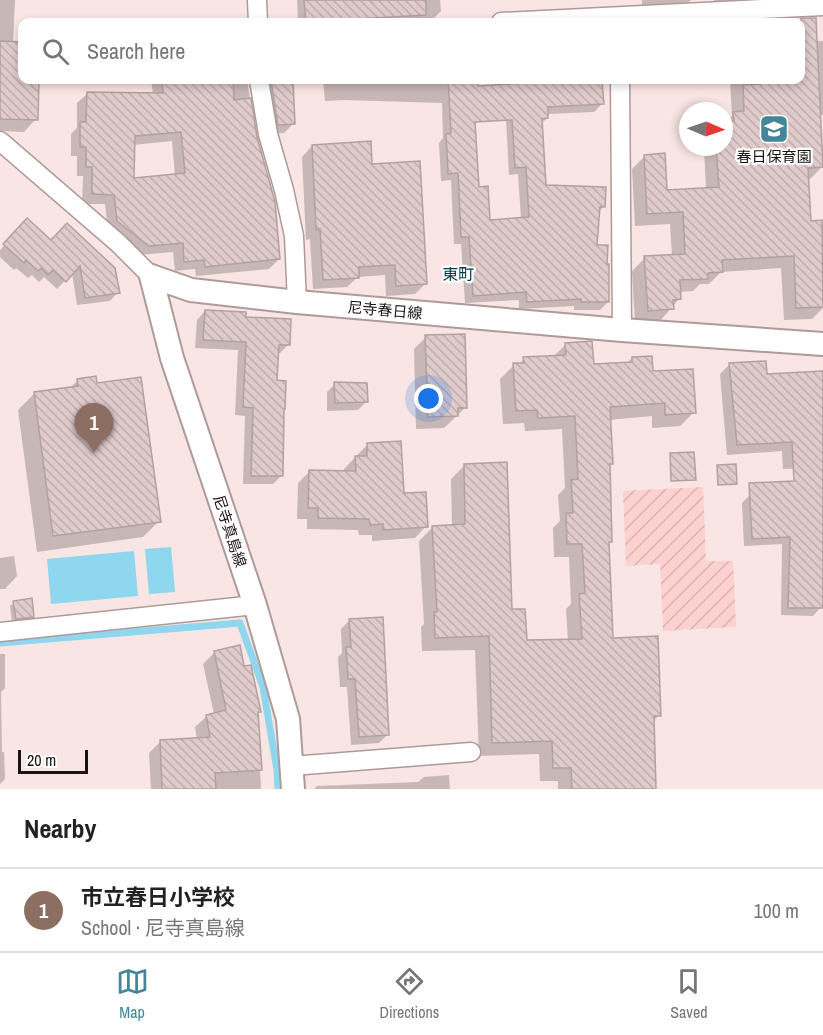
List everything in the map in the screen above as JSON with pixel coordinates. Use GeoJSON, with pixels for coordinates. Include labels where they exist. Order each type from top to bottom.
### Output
{"type":"FeatureCollection","features":[{"type":"Feature","properties":{"kind":"street"},"geometry":{"type":"LineString","coordinates":[[257,0],[258,18]]}},
{"type":"Feature","properties":{"kind":"street"},"geometry":{"type":"LineString","coordinates":[[554,18],[706,6],[823,6]]}},
{"type":"Feature","properties":{"kind":"street"},"geometry":{"type":"LineString","coordinates":[[260,84],[268,134],[294,236],[297,302]]}},
{"type":"Feature","properties":{"kind":"street"},"geometry":{"type":"LineString","coordinates":[[620,84],[622,330]]}},
{"type":"Feature","properties":{"kind":"street","name":"尼寺春日線"},"geometry":{"type":"LineString","coordinates":[[0,141],[118,243],[151,276],[191,290],[297,302],[622,330],[823,344]]}},
{"type":"Feature","properties":{"kind":"street","name":"尼寺真島線"},"geometry":{"type":"LineString","coordinates":[[151,276],[172,358],[255,605],[288,719],[293,789]]}},
{"type":"Feature","properties":{"kind":"street"},"geometry":{"type":"LineString","coordinates":[[0,632],[255,605]]}},
{"type":"Feature","properties":{"kind":"street"},"geometry":{"type":"LineString","coordinates":[[292,766],[471,752]]}},
{"type":"Feature","properties":{"kind":"shaded area"},"geometry":{"type":"Polygon","coordinates":[[[703,487],[706,561],[733,561],[736,627],[663,631],[660,564],[626,566],[623,491],[703,487]]]}},
{"type":"Feature","properties":{"kind":"water"},"geometry":{"type":"Polygon","coordinates":[[[171,547],[175,592],[149,594],[145,549],[171,547]]]}},
{"type":"Feature","properties":{"kind":"water"},"geometry":{"type":"Polygon","coordinates":[[[134,551],[138,596],[51,604],[47,559],[134,551]]]}},
{"type":"Feature","properties":{"kind":"building"},"geometry":{"type":"Polygon","coordinates":[[[304,0],[426,0],[426,15],[306,18],[304,0]]]}},
{"type":"Feature","properties":{"kind":"building"},"geometry":{"type":"Polygon","coordinates":[[[805,18],[816,18],[823,167],[808,168],[811,221],[822,220],[823,307],[796,308],[794,256],[722,260],[723,272],[708,273],[708,279],[680,280],[681,299],[673,300],[674,309],[648,311],[644,256],[685,254],[683,212],[647,214],[644,155],[665,153],[667,190],[719,187],[717,156],[733,156],[733,112],[744,111],[743,85],[805,84],[805,18]]]}},
{"type":"Feature","properties":{"kind":"building"},"geometry":{"type":"Polygon","coordinates":[[[0,41],[18,42],[18,84],[39,84],[38,120],[0,119],[0,41]]]}},
{"type":"Feature","properties":{"kind":"building"},"geometry":{"type":"Polygon","coordinates":[[[162,84],[233,84],[234,100],[251,98],[257,137],[275,202],[280,259],[205,267],[204,260],[184,262],[183,243],[149,246],[117,221],[114,195],[92,194],[92,167],[86,167],[86,147],[80,147],[80,122],[86,122],[87,92],[163,93],[162,84]],[[181,132],[135,136],[134,178],[185,173],[181,132]]]}},
{"type":"Feature","properties":{"kind":"building"},"geometry":{"type":"Polygon","coordinates":[[[272,84],[293,84],[295,124],[278,125],[272,84]]]}},
{"type":"Feature","properties":{"kind":"building"},"geometry":{"type":"Polygon","coordinates":[[[448,84],[478,84],[478,86],[602,84],[604,104],[548,107],[548,118],[542,119],[546,185],[606,187],[605,207],[600,207],[597,245],[608,245],[609,302],[581,302],[581,299],[527,302],[526,292],[473,296],[469,237],[461,237],[458,173],[448,174],[446,134],[451,133],[448,84]],[[512,120],[475,122],[479,187],[488,186],[490,220],[529,217],[526,167],[515,168],[512,120]]]}},
{"type":"Feature","properties":{"kind":"building"},"geometry":{"type":"Polygon","coordinates":[[[371,141],[372,164],[420,161],[427,284],[396,286],[395,265],[359,267],[359,278],[323,280],[320,229],[316,230],[312,145],[371,141]]]}},
{"type":"Feature","properties":{"kind":"building"},"geometry":{"type":"Polygon","coordinates":[[[27,218],[51,240],[67,223],[115,268],[120,293],[85,298],[80,266],[66,282],[53,270],[48,275],[41,268],[38,271],[26,260],[24,263],[3,244],[27,218]]]}},
{"type":"Feature","properties":{"kind":"building"},"geometry":{"type":"Polygon","coordinates":[[[205,310],[246,312],[246,317],[291,319],[290,345],[279,345],[277,380],[286,381],[283,476],[251,476],[253,408],[243,407],[246,342],[203,340],[205,310]]]}},
{"type":"Feature","properties":{"kind":"building"},"geometry":{"type":"Polygon","coordinates":[[[465,334],[467,408],[458,408],[458,416],[428,417],[425,335],[465,334]]]}},
{"type":"Feature","properties":{"kind":"building"},"geometry":{"type":"Polygon","coordinates":[[[592,341],[594,364],[632,362],[632,357],[652,356],[653,371],[693,369],[696,413],[665,415],[665,403],[610,407],[613,464],[610,464],[612,542],[609,542],[613,638],[658,636],[661,716],[654,716],[656,789],[572,789],[571,768],[553,768],[552,741],[492,743],[489,636],[435,638],[434,612],[437,612],[432,526],[465,524],[464,464],[507,462],[512,609],[525,609],[527,640],[582,639],[579,594],[585,593],[582,544],[567,544],[566,513],[573,513],[571,480],[578,479],[575,416],[538,418],[537,410],[516,411],[513,363],[524,363],[523,357],[566,355],[565,343],[592,341]]]}},
{"type":"Feature","properties":{"kind":"building"},"geometry":{"type":"Polygon","coordinates":[[[766,361],[767,374],[823,371],[823,608],[788,608],[790,537],[752,539],[749,483],[794,481],[792,442],[737,445],[729,363],[766,361]]]}},
{"type":"Feature","properties":{"kind":"building"},"geometry":{"type":"Polygon","coordinates":[[[96,376],[97,383],[141,377],[161,522],[53,536],[34,392],[78,386],[77,379],[96,376]]]}},
{"type":"Feature","properties":{"kind":"building"},"geometry":{"type":"Polygon","coordinates":[[[334,382],[367,383],[368,402],[335,403],[334,382]]]}},
{"type":"Feature","properties":{"kind":"building"},"geometry":{"type":"Polygon","coordinates":[[[401,441],[404,493],[426,492],[428,527],[383,530],[383,524],[370,525],[369,519],[318,518],[318,508],[308,508],[309,470],[356,471],[355,456],[367,456],[367,443],[401,441]]]}},
{"type":"Feature","properties":{"kind":"building"},"geometry":{"type":"Polygon","coordinates":[[[694,452],[696,480],[671,481],[670,453],[694,452]]]}},
{"type":"Feature","properties":{"kind":"building"},"geometry":{"type":"Polygon","coordinates":[[[736,464],[737,484],[718,485],[717,465],[736,464]]]}},
{"type":"Feature","properties":{"kind":"building"},"geometry":{"type":"Polygon","coordinates":[[[32,598],[34,617],[16,619],[13,601],[32,598]]]}},
{"type":"Feature","properties":{"kind":"building"},"geometry":{"type":"Polygon","coordinates":[[[383,617],[389,735],[359,737],[355,679],[348,679],[346,647],[351,647],[349,619],[383,617]]]}},
{"type":"Feature","properties":{"kind":"building"},"geometry":{"type":"Polygon","coordinates":[[[240,645],[244,666],[251,665],[261,712],[258,712],[262,770],[215,773],[216,789],[162,789],[160,740],[210,737],[206,715],[226,710],[214,651],[240,645]]]}},
{"type":"Feature","properties":{"kind":"waterway"},"geometry":{"type":"LineString","coordinates":[[0,643],[240,623],[263,687],[278,789]]}},
{"type":"Feature","properties":{"kind":"place","name":"春日保育園"},"geometry":{"type":"Point","coordinates":[774,129]}},
{"type":"Feature","properties":{"kind":"place","name":"市立春日小学校"},"geometry":{"type":"Point","coordinates":[94,453]}},
{"type":"Feature","properties":{"kind":"district","name":"東町"},"geometry":{"type":"Point","coordinates":[458,274]}}]}
